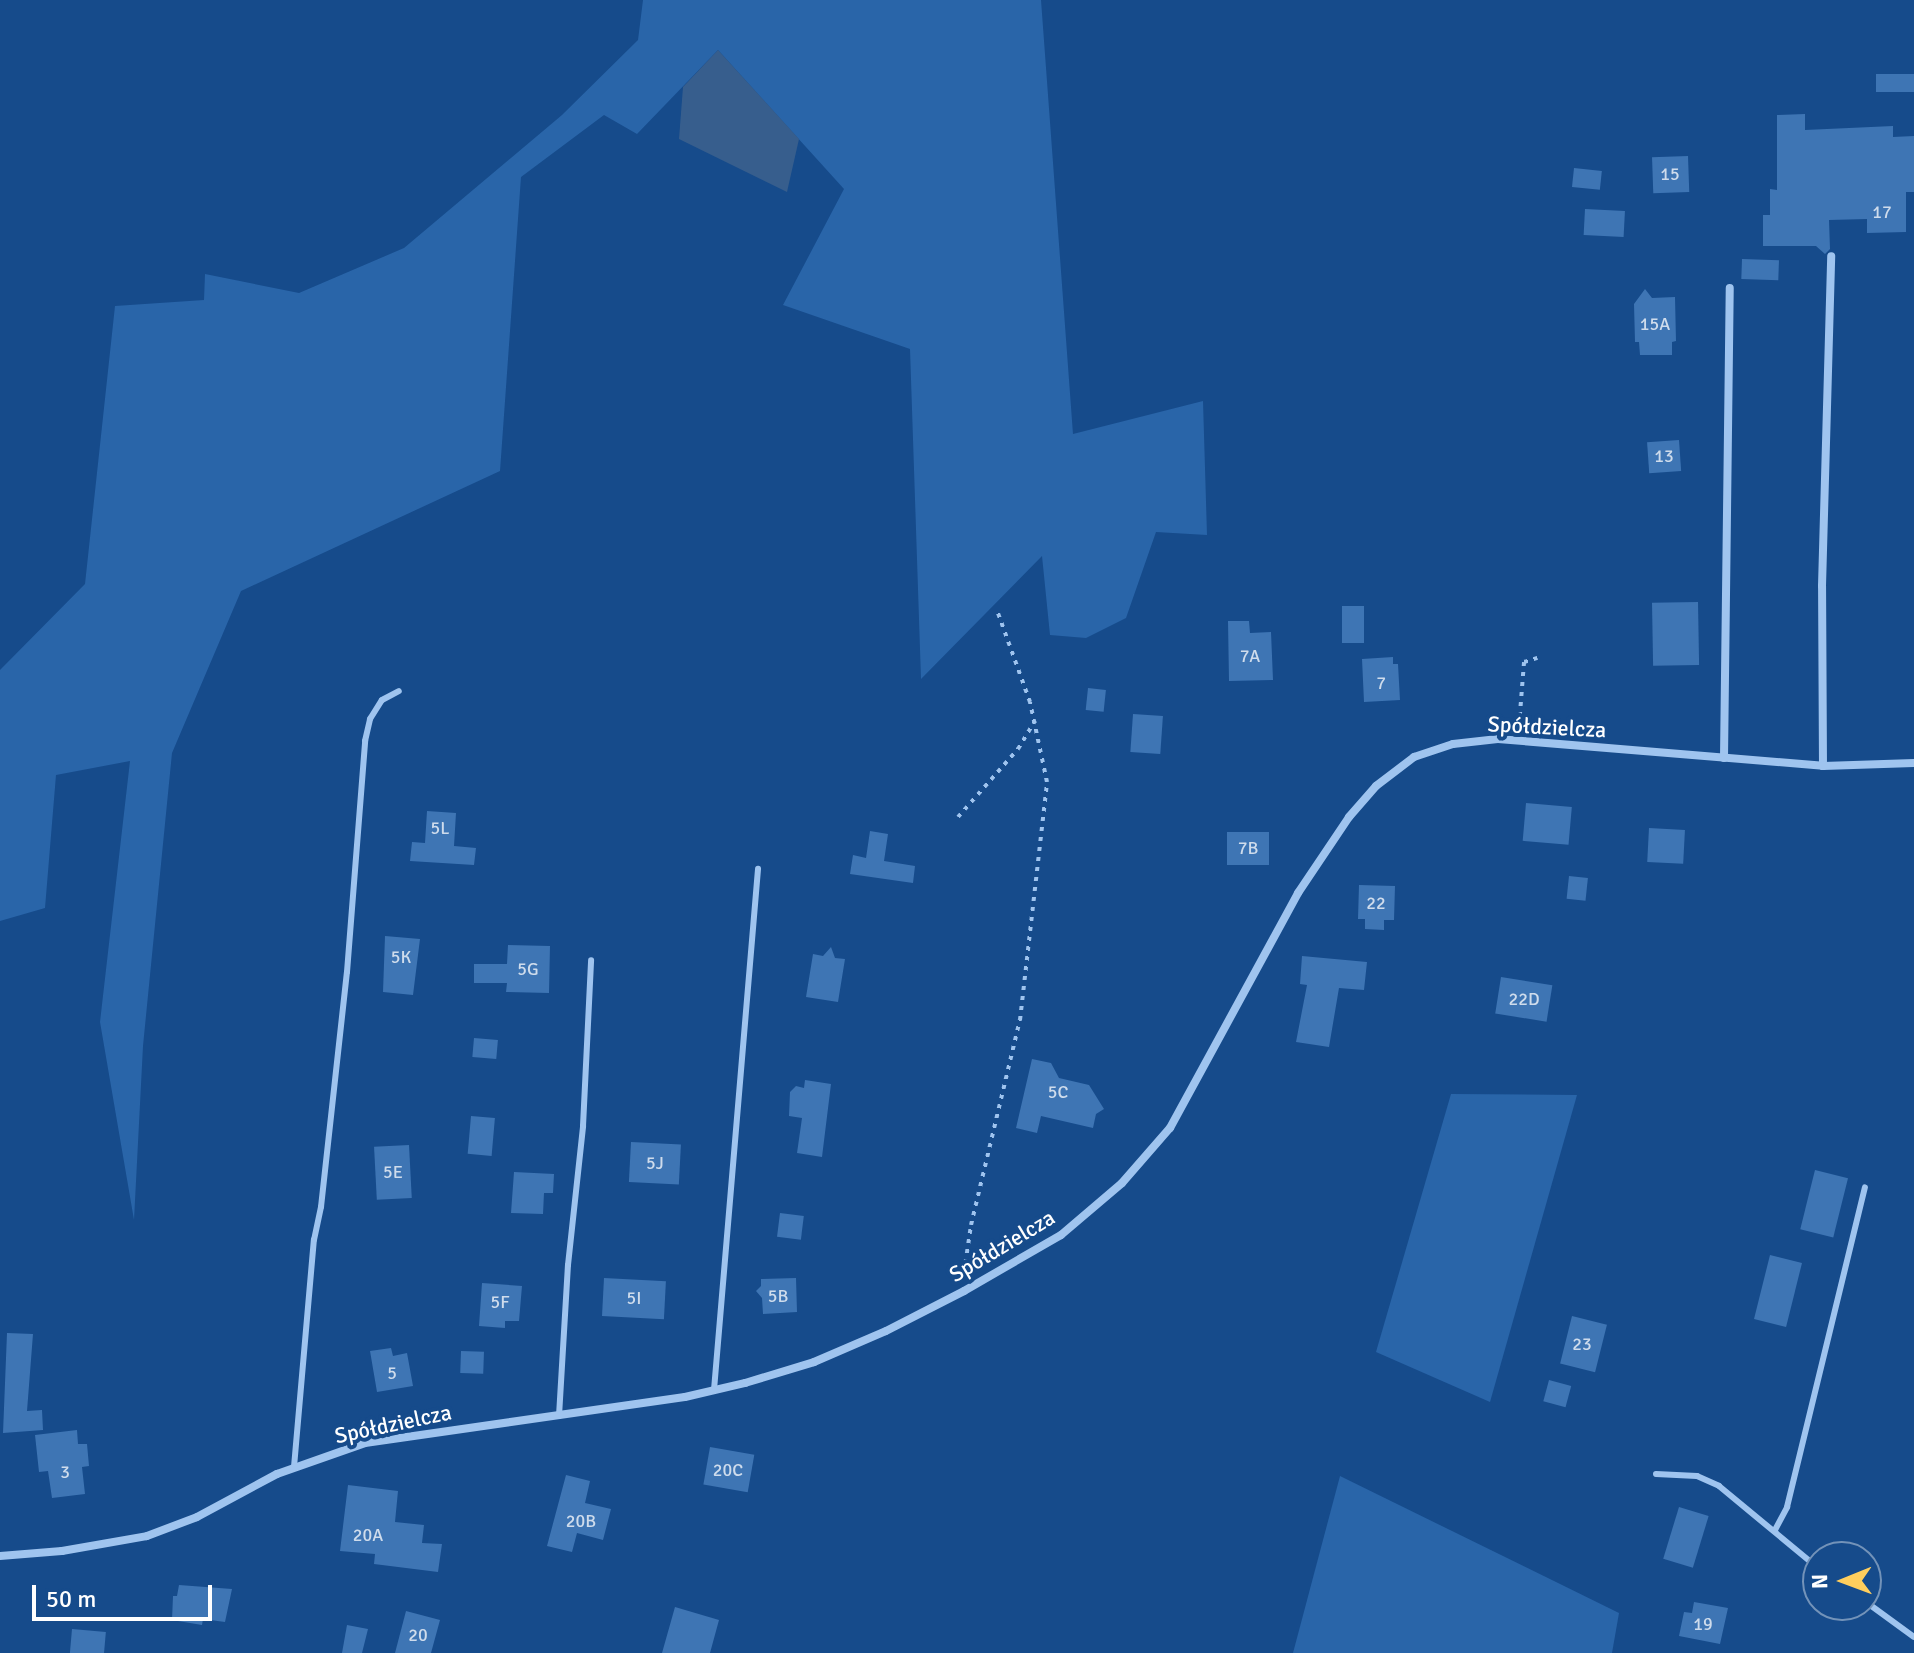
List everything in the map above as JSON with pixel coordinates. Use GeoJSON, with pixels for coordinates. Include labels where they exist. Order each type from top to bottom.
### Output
{"type":"FeatureCollection","features":[{"type":"Feature","properties":{"kind":"street"},"geometry":{"type":"LineString","coordinates":[[1823,766],[1822,586],[1831,256]]}},
{"type":"Feature","properties":{"kind":"street"},"geometry":{"type":"LineString","coordinates":[[1724,758],[1730,288]]}},
{"type":"Feature","properties":{"kind":"street","name":"Spółdzielcza"},"geometry":{"type":"LineString","coordinates":[[0,1556],[62,1551],[147,1536],[197,1517],[294,1467],[365,1443],[559,1416],[714,1390],[814,1362],[886,1331],[964,1291],[1061,1235],[1122,1183],[1170,1128],[1298,893],[1349,817],[1376,786],[1414,757],[1440,748],[1483,741],[1518,740],[1823,766],[1914,763]]}},
{"type":"Feature","properties":{"kind":"lane"},"geometry":{"type":"LineString","coordinates":[[294,1467],[314,1240],[321,1207],[347,972],[365,741],[370,719],[382,700],[399,691]]}},
{"type":"Feature","properties":{"kind":"lane"},"geometry":{"type":"LineString","coordinates":[[714,1390],[758,869]]}},
{"type":"Feature","properties":{"kind":"lane"},"geometry":{"type":"LineString","coordinates":[[559,1416],[568,1265],[583,1126],[591,960]]}},
{"type":"Feature","properties":{"kind":"lane"},"geometry":{"type":"LineString","coordinates":[[1775,1530],[1787,1507],[1865,1187]]}},
{"type":"Feature","properties":{"kind":"lane"},"geometry":{"type":"LineString","coordinates":[[1656,1474],[1697,1476],[1719,1486],[1802,1554]]}},
{"type":"Feature","properties":{"kind":"lane"},"geometry":{"type":"LineString","coordinates":[[1882,1614],[1914,1637]]}},
{"type":"Feature","properties":{"kind":"path"},"geometry":{"type":"LineString","coordinates":[[964,1291],[971,1225],[1020,1020],[1047,782],[1035,721],[998,613]]}},
{"type":"Feature","properties":{"kind":"path"},"geometry":{"type":"LineString","coordinates":[[1518,740],[1524,662],[1537,658]]}},
{"type":"Feature","properties":{"kind":"path"},"geometry":{"type":"LineString","coordinates":[[958,817],[1018,749],[1035,721]]}},
{"type":"Feature","properties":{"kind":"shaded area"},"geometry":{"type":"Polygon","coordinates":[[[643,0],[1041,0],[1073,434],[1203,401],[1207,535],[1156,532],[1126,618],[1086,638],[1050,635],[1042,556],[921,679],[910,349],[783,305],[844,189],[718,50],[637,134],[604,115],[521,177],[500,471],[241,591],[172,753],[143,1046],[134,1220],[100,1022],[130,761],[56,775],[45,908],[0,921],[0,670],[85,584],[115,306],[204,300],[205,274],[299,293],[404,248],[562,115],[638,40],[643,0]]]}},
{"type":"Feature","properties":{"kind":"shaded area"},"geometry":{"type":"Polygon","coordinates":[[[718,50],[799,139],[787,192],[679,139],[683,87],[718,50]]]}},
{"type":"Feature","properties":{"kind":"shaded area"},"geometry":{"type":"Polygon","coordinates":[[[1451,1094],[1577,1095],[1490,1402],[1376,1352],[1451,1094]]]}},
{"type":"Feature","properties":{"kind":"shaded area"},"geometry":{"type":"Polygon","coordinates":[[[1340,1476],[1619,1613],[1612,1653],[1293,1653],[1340,1476]]]}},
{"type":"Feature","properties":{"kind":"building"},"geometry":{"type":"Polygon","coordinates":[[[1876,74],[1914,74],[1914,92],[1876,92],[1876,74]]]}},
{"type":"Feature","properties":{"kind":"building"},"geometry":{"type":"Polygon","coordinates":[[[1805,114],[1805,130],[1893,126],[1893,137],[1914,136],[1914,192],[1906,192],[1906,232],[1867,233],[1867,219],[1829,220],[1830,249],[1825,254],[1816,246],[1763,246],[1763,215],[1770,215],[1770,189],[1777,190],[1777,115],[1805,114]]]}},
{"type":"Feature","properties":{"kind":"building"},"geometry":{"type":"Polygon","coordinates":[[[1688,156],[1689,192],[1653,193],[1652,157],[1688,156]]]}},
{"type":"Feature","properties":{"kind":"building"},"geometry":{"type":"Polygon","coordinates":[[[1574,168],[1602,171],[1600,190],[1572,187],[1574,168]]]}},
{"type":"Feature","properties":{"kind":"building"},"geometry":{"type":"Polygon","coordinates":[[[1585,209],[1625,211],[1624,237],[1584,235],[1585,209]]]}},
{"type":"Feature","properties":{"kind":"building"},"geometry":{"type":"Polygon","coordinates":[[[1742,259],[1779,260],[1778,280],[1741,279],[1742,259]]]}},
{"type":"Feature","properties":{"kind":"building"},"geometry":{"type":"Polygon","coordinates":[[[1645,289],[1652,298],[1675,297],[1676,341],[1672,342],[1672,355],[1640,355],[1639,342],[1635,342],[1634,304],[1645,289]]]}},
{"type":"Feature","properties":{"kind":"building"},"geometry":{"type":"Polygon","coordinates":[[[1679,440],[1681,471],[1649,473],[1647,442],[1679,440]]]}},
{"type":"Feature","properties":{"kind":"building"},"geometry":{"type":"Polygon","coordinates":[[[1698,602],[1699,665],[1653,666],[1652,603],[1698,602]]]}},
{"type":"Feature","properties":{"kind":"building"},"geometry":{"type":"Polygon","coordinates":[[[1342,606],[1364,606],[1364,643],[1342,643],[1342,606]]]}},
{"type":"Feature","properties":{"kind":"building"},"geometry":{"type":"Polygon","coordinates":[[[1228,621],[1249,621],[1250,633],[1271,632],[1273,680],[1229,681],[1228,621]]]}},
{"type":"Feature","properties":{"kind":"building"},"geometry":{"type":"Polygon","coordinates":[[[1393,657],[1393,664],[1398,664],[1400,700],[1364,702],[1362,659],[1393,657]]]}},
{"type":"Feature","properties":{"kind":"building"},"geometry":{"type":"Polygon","coordinates":[[[1088,688],[1106,690],[1104,712],[1086,710],[1088,688]]]}},
{"type":"Feature","properties":{"kind":"building"},"geometry":{"type":"Polygon","coordinates":[[[1133,714],[1163,716],[1160,754],[1130,752],[1133,714]]]}},
{"type":"Feature","properties":{"kind":"building"},"geometry":{"type":"Polygon","coordinates":[[[1526,803],[1572,807],[1569,845],[1523,841],[1526,803]]]}},
{"type":"Feature","properties":{"kind":"building"},"geometry":{"type":"Polygon","coordinates":[[[427,811],[456,813],[454,846],[476,848],[474,865],[410,861],[412,842],[425,843],[427,811]]]}},
{"type":"Feature","properties":{"kind":"building"},"geometry":{"type":"Polygon","coordinates":[[[1649,828],[1685,830],[1683,864],[1647,862],[1649,828]]]}},
{"type":"Feature","properties":{"kind":"building"},"geometry":{"type":"Polygon","coordinates":[[[870,831],[888,834],[884,861],[915,866],[913,883],[850,874],[853,855],[866,858],[870,831]]]}},
{"type":"Feature","properties":{"kind":"building"},"geometry":{"type":"Polygon","coordinates":[[[1227,832],[1269,832],[1269,865],[1227,865],[1227,832]]]}},
{"type":"Feature","properties":{"kind":"building"},"geometry":{"type":"Polygon","coordinates":[[[1569,876],[1588,878],[1585,901],[1567,899],[1569,876]]]}},
{"type":"Feature","properties":{"kind":"building"},"geometry":{"type":"Polygon","coordinates":[[[1359,885],[1395,886],[1394,920],[1384,920],[1384,930],[1365,929],[1365,919],[1358,919],[1359,885]]]}},
{"type":"Feature","properties":{"kind":"building"},"geometry":{"type":"Polygon","coordinates":[[[385,936],[420,939],[413,995],[383,992],[385,936]]]}},
{"type":"Feature","properties":{"kind":"building"},"geometry":{"type":"Polygon","coordinates":[[[508,945],[550,946],[549,993],[506,992],[507,983],[474,983],[474,964],[507,964],[508,945]]]}},
{"type":"Feature","properties":{"kind":"building"},"geometry":{"type":"Polygon","coordinates":[[[831,947],[835,958],[845,959],[838,1002],[806,997],[813,954],[823,956],[831,947]]]}},
{"type":"Feature","properties":{"kind":"building"},"geometry":{"type":"Polygon","coordinates":[[[1302,956],[1367,962],[1364,990],[1339,988],[1329,1047],[1296,1042],[1307,985],[1300,984],[1302,956]]]}},
{"type":"Feature","properties":{"kind":"building"},"geometry":{"type":"Polygon","coordinates":[[[1501,977],[1552,985],[1547,1022],[1495,1014],[1501,977]]]}},
{"type":"Feature","properties":{"kind":"building"},"geometry":{"type":"Polygon","coordinates":[[[474,1038],[498,1040],[496,1059],[472,1057],[474,1038]]]}},
{"type":"Feature","properties":{"kind":"building"},"geometry":{"type":"Polygon","coordinates":[[[1032,1059],[1051,1063],[1059,1078],[1089,1085],[1104,1109],[1096,1114],[1093,1128],[1041,1116],[1037,1133],[1016,1128],[1032,1059]]]}},
{"type":"Feature","properties":{"kind":"building"},"geometry":{"type":"Polygon","coordinates":[[[805,1080],[831,1084],[822,1157],[797,1153],[802,1118],[789,1116],[790,1092],[796,1086],[804,1088],[805,1080]]]}},
{"type":"Feature","properties":{"kind":"building"},"geometry":{"type":"Polygon","coordinates":[[[471,1116],[495,1118],[492,1156],[468,1154],[471,1116]]]}},
{"type":"Feature","properties":{"kind":"building"},"geometry":{"type":"Polygon","coordinates":[[[631,1142],[681,1145],[679,1185],[629,1182],[631,1142]]]}},
{"type":"Feature","properties":{"kind":"building"},"geometry":{"type":"Polygon","coordinates":[[[409,1145],[412,1198],[377,1200],[374,1147],[409,1145]]]}},
{"type":"Feature","properties":{"kind":"building"},"geometry":{"type":"Polygon","coordinates":[[[1815,1170],[1848,1178],[1833,1237],[1800,1229],[1815,1170]]]}},
{"type":"Feature","properties":{"kind":"building"},"geometry":{"type":"Polygon","coordinates":[[[514,1172],[554,1174],[553,1193],[544,1193],[543,1214],[511,1213],[514,1172]]]}},
{"type":"Feature","properties":{"kind":"building"},"geometry":{"type":"Polygon","coordinates":[[[780,1213],[804,1216],[801,1240],[777,1237],[780,1213]]]}},
{"type":"Feature","properties":{"kind":"building"},"geometry":{"type":"Polygon","coordinates":[[[1770,1255],[1802,1263],[1786,1327],[1754,1319],[1770,1255]]]}},
{"type":"Feature","properties":{"kind":"building"},"geometry":{"type":"Polygon","coordinates":[[[604,1278],[666,1281],[664,1319],[602,1316],[604,1278]]]}},
{"type":"Feature","properties":{"kind":"building"},"geometry":{"type":"Polygon","coordinates":[[[796,1278],[797,1312],[763,1314],[762,1298],[756,1291],[761,1286],[761,1279],[796,1278]]]}},
{"type":"Feature","properties":{"kind":"building"},"geometry":{"type":"Polygon","coordinates":[[[482,1283],[522,1286],[519,1321],[505,1321],[505,1328],[479,1326],[482,1283]]]}},
{"type":"Feature","properties":{"kind":"building"},"geometry":{"type":"Polygon","coordinates":[[[1572,1316],[1607,1325],[1595,1372],[1560,1364],[1572,1316]]]}},
{"type":"Feature","properties":{"kind":"building"},"geometry":{"type":"Polygon","coordinates":[[[7,1333],[33,1334],[27,1411],[42,1410],[43,1430],[3,1433],[7,1333]]]}},
{"type":"Feature","properties":{"kind":"building"},"geometry":{"type":"Polygon","coordinates":[[[391,1348],[393,1356],[407,1353],[413,1386],[377,1392],[370,1351],[391,1348]]]}},
{"type":"Feature","properties":{"kind":"building"},"geometry":{"type":"Polygon","coordinates":[[[461,1351],[484,1352],[483,1374],[460,1373],[461,1351]]]}},
{"type":"Feature","properties":{"kind":"building"},"geometry":{"type":"Polygon","coordinates":[[[1549,1380],[1571,1386],[1566,1407],[1543,1401],[1549,1380]]]}},
{"type":"Feature","properties":{"kind":"building"},"geometry":{"type":"Polygon","coordinates":[[[77,1430],[78,1444],[87,1444],[89,1466],[82,1467],[85,1494],[52,1498],[48,1471],[39,1472],[35,1435],[77,1430]]]}},
{"type":"Feature","properties":{"kind":"building"},"geometry":{"type":"Polygon","coordinates":[[[710,1447],[754,1455],[748,1492],[703,1484],[710,1447]]]}},
{"type":"Feature","properties":{"kind":"building"},"geometry":{"type":"Polygon","coordinates":[[[566,1475],[590,1481],[585,1503],[611,1509],[603,1540],[577,1533],[572,1552],[547,1546],[566,1475]]]}},
{"type":"Feature","properties":{"kind":"building"},"geometry":{"type":"Polygon","coordinates":[[[348,1485],[398,1491],[395,1522],[424,1525],[422,1543],[442,1544],[438,1572],[374,1564],[375,1554],[340,1551],[348,1485]]]}},
{"type":"Feature","properties":{"kind":"building"},"geometry":{"type":"Polygon","coordinates":[[[1679,1507],[1709,1516],[1693,1568],[1663,1559],[1679,1507]]]}},
{"type":"Feature","properties":{"kind":"building"},"geometry":{"type":"Polygon","coordinates":[[[179,1585],[232,1589],[225,1622],[203,1619],[202,1625],[172,1620],[173,1596],[177,1596],[179,1585]]]}},
{"type":"Feature","properties":{"kind":"building"},"geometry":{"type":"Polygon","coordinates":[[[1694,1602],[1728,1608],[1720,1644],[1679,1636],[1684,1612],[1692,1613],[1694,1602]]]}},
{"type":"Feature","properties":{"kind":"building"},"geometry":{"type":"Polygon","coordinates":[[[675,1607],[719,1620],[710,1653],[662,1653],[675,1607]]]}},
{"type":"Feature","properties":{"kind":"building"},"geometry":{"type":"Polygon","coordinates":[[[406,1611],[440,1620],[431,1653],[395,1653],[406,1611]]]}},
{"type":"Feature","properties":{"kind":"building"},"geometry":{"type":"Polygon","coordinates":[[[347,1625],[368,1629],[362,1653],[342,1653],[347,1625]]]}},
{"type":"Feature","properties":{"kind":"building"},"geometry":{"type":"Polygon","coordinates":[[[72,1629],[106,1632],[104,1653],[70,1653],[72,1629]]]}}]}
